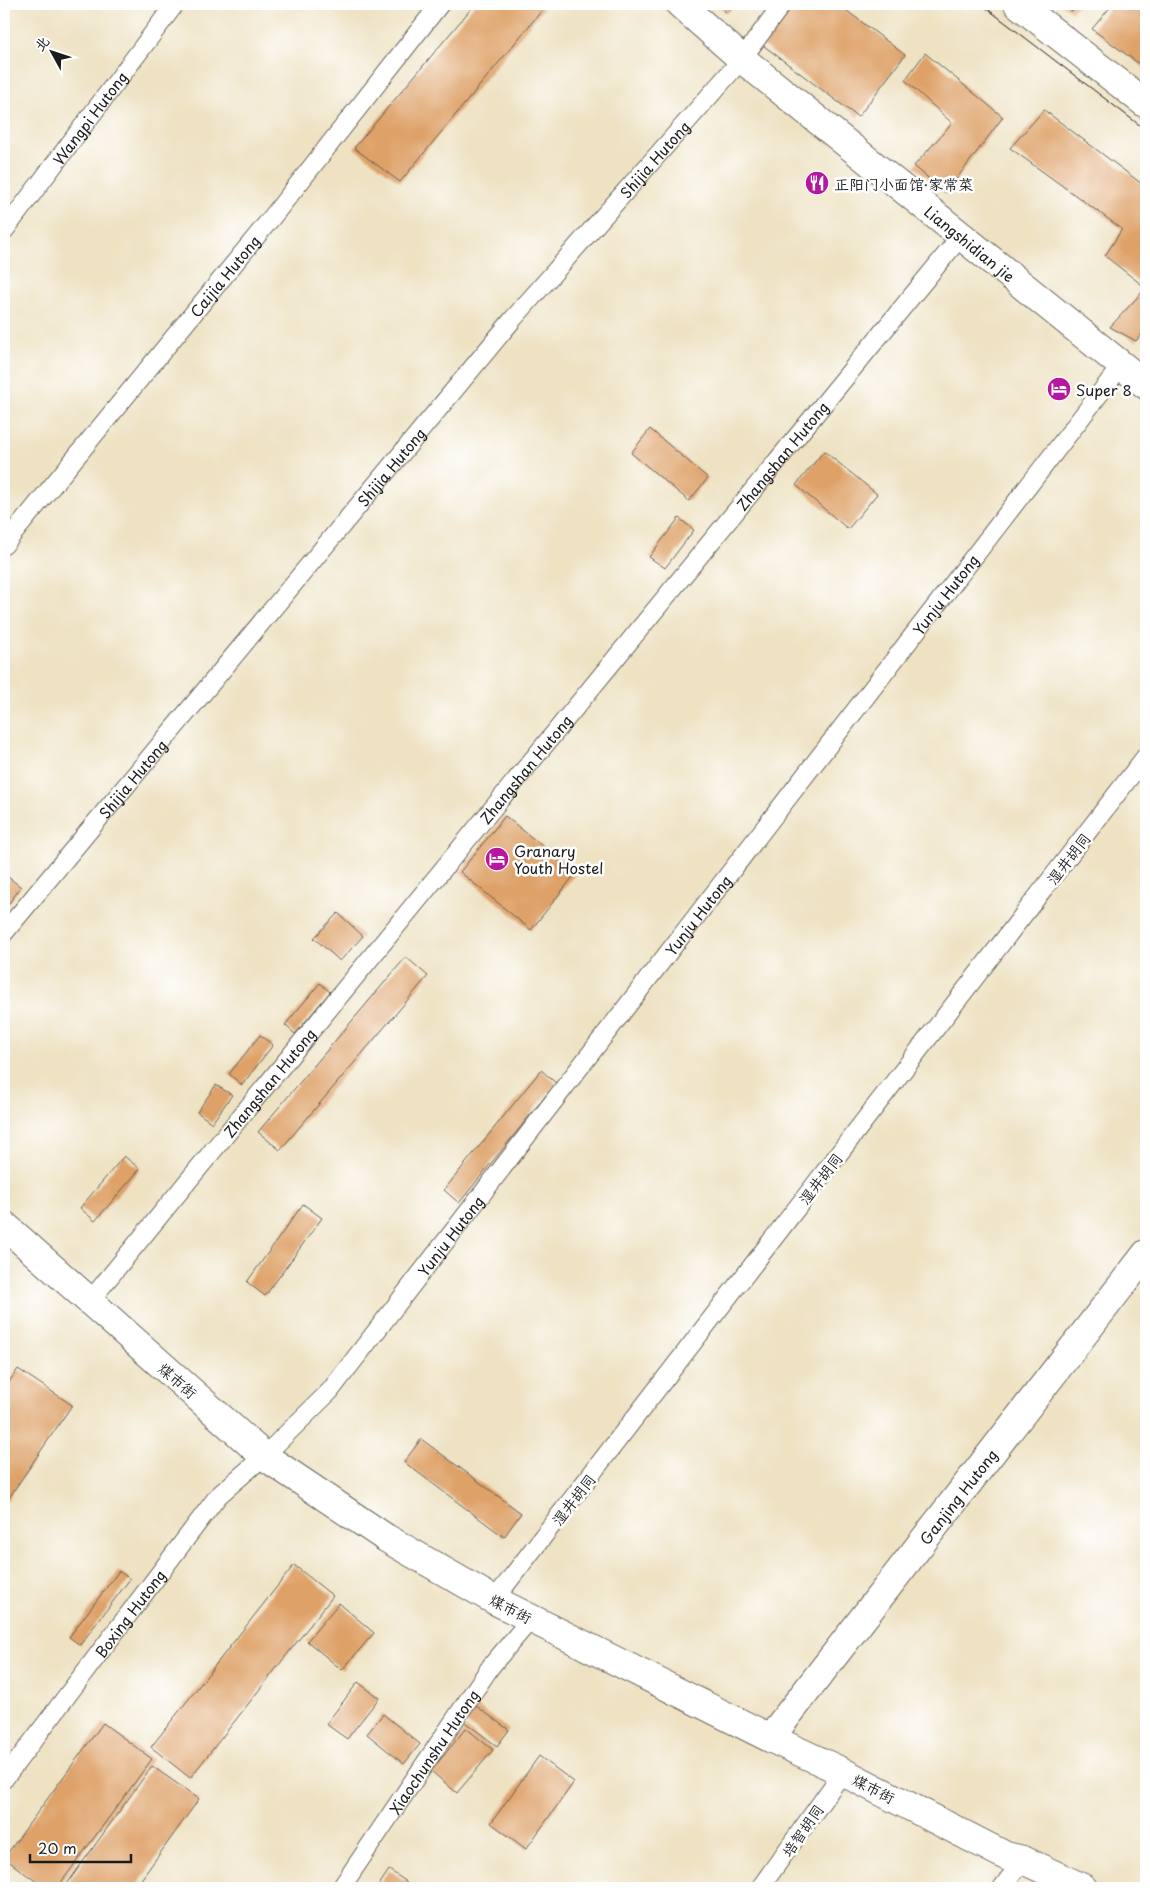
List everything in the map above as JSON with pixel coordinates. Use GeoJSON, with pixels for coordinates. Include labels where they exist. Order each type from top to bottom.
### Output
{"type":"FeatureCollection","features":[{"type":"Feature","properties":{"kind":"street","name":"Liangshidian jie"},"geometry":{"type":"LineString","coordinates":[[680,4],[742,59],[1146,385]]}},
{"type":"Feature","properties":{"kind":"street"},"geometry":{"type":"LineString","coordinates":[[1018,4],[1146,104]]}},
{"type":"Feature","properties":{"kind":"street","name":"煤市街"},"geometry":{"type":"LineString","coordinates":[[4,1226],[264,1456],[386,1538],[494,1600],[770,1738],[843,1772],[1006,1856],[1022,1860],[1083,1888]]}},
{"type":"Feature","properties":{"kind":"street","name":"Ganjing Hutong"},"geometry":{"type":"LineString","coordinates":[[770,1738],[1146,1254]]}},
{"type":"Feature","properties":{"kind":"lane","name":"Wangpi Hutong"},"geometry":{"type":"LineString","coordinates":[[4,231],[175,4]]}},
{"type":"Feature","properties":{"kind":"lane","name":"Caijia Hutong"},"geometry":{"type":"LineString","coordinates":[[4,545],[273,216],[440,4]]}},
{"type":"Feature","properties":{"kind":"lane","name":"Shijia Hutong"},"geometry":{"type":"LineString","coordinates":[[4,933],[513,319],[742,59],[782,4]]}},
{"type":"Feature","properties":{"kind":"lane","name":"Zhangshan Hutong"},"geometry":{"type":"LineString","coordinates":[[89,1302],[961,236]]}},
{"type":"Feature","properties":{"kind":"lane","name":"Yunju Hutong"},"geometry":{"type":"LineString","coordinates":[[264,1456],[330,1390],[1121,366]]}},
{"type":"Feature","properties":{"kind":"lane","name":"湿井胡同"},"geometry":{"type":"LineString","coordinates":[[494,1600],[1146,756]]}},
{"type":"Feature","properties":{"kind":"lane","name":"Boxing Hutong"},"geometry":{"type":"LineString","coordinates":[[4,1778],[218,1496],[264,1456]]}},
{"type":"Feature","properties":{"kind":"lane","name":"Xiaochunshu Hutong"},"geometry":{"type":"LineString","coordinates":[[341,1888],[491,1666],[532,1619]]}},
{"type":"Feature","properties":{"kind":"lane","name":"培智胡同"},"geometry":{"type":"LineString","coordinates":[[760,1888],[843,1772]]}},
{"type":"Feature","properties":{"kind":"lane"},"geometry":{"type":"LineString","coordinates":[[1002,1888],[1022,1860]]}},
{"type":"Feature","properties":{"kind":"building"},"geometry":{"type":"Polygon","coordinates":[[[475,4],[537,4],[543,9],[400,182],[354,148],[475,4]]]}},
{"type":"Feature","properties":{"kind":"building"},"geometry":{"type":"Polygon","coordinates":[[[716,4],[734,4],[727,13],[716,4]]]}},
{"type":"Feature","properties":{"kind":"building"},"geometry":{"type":"Polygon","coordinates":[[[790,4],[838,4],[905,55],[858,117],[760,43],[790,4]]]}},
{"type":"Feature","properties":{"kind":"building"},"geometry":{"type":"Polygon","coordinates":[[[1061,4],[1078,4],[1072,12],[1061,4]]]}},
{"type":"Feature","properties":{"kind":"building"},"geometry":{"type":"Polygon","coordinates":[[[1113,4],[1146,4],[1146,69],[1092,29],[1113,4]]]}},
{"type":"Feature","properties":{"kind":"building"},"geometry":{"type":"Polygon","coordinates":[[[925,53],[1003,117],[946,193],[914,166],[952,123],[905,80],[925,53]]]}},
{"type":"Feature","properties":{"kind":"building"},"geometry":{"type":"Polygon","coordinates":[[[1044,110],[1146,187],[1146,288],[1105,256],[1122,229],[1010,148],[1044,110]]]}},
{"type":"Feature","properties":{"kind":"building"},"geometry":{"type":"Polygon","coordinates":[[[1146,288],[1146,329],[1136,341],[1110,327],[1146,288]]]}},
{"type":"Feature","properties":{"kind":"building"},"geometry":{"type":"Polygon","coordinates":[[[650,429],[708,478],[689,501],[631,453],[650,429]]]}},
{"type":"Feature","properties":{"kind":"building"},"geometry":{"type":"Polygon","coordinates":[[[824,451],[877,494],[848,529],[796,485],[824,451]]]}},
{"type":"Feature","properties":{"kind":"building"},"geometry":{"type":"Polygon","coordinates":[[[679,518],[694,530],[665,568],[649,557],[679,518]]]}},
{"type":"Feature","properties":{"kind":"building"},"geometry":{"type":"Polygon","coordinates":[[[505,816],[576,873],[531,930],[460,872],[505,816]]]}},
{"type":"Feature","properties":{"kind":"building"},"geometry":{"type":"Polygon","coordinates":[[[4,874],[21,887],[4,910],[4,874]]]}},
{"type":"Feature","properties":{"kind":"building"},"geometry":{"type":"Polygon","coordinates":[[[338,913],[363,936],[340,961],[314,938],[338,913]]]}},
{"type":"Feature","properties":{"kind":"building"},"geometry":{"type":"Polygon","coordinates":[[[406,957],[428,976],[280,1150],[258,1132],[406,957]]]}},
{"type":"Feature","properties":{"kind":"building"},"geometry":{"type":"Polygon","coordinates":[[[320,983],[330,992],[295,1034],[285,1025],[320,983]]]}},
{"type":"Feature","properties":{"kind":"building"},"geometry":{"type":"Polygon","coordinates":[[[260,1035],[273,1045],[242,1085],[229,1074],[260,1035]]]}},
{"type":"Feature","properties":{"kind":"building"},"geometry":{"type":"Polygon","coordinates":[[[541,1070],[556,1083],[459,1203],[444,1190],[541,1070]]]}},
{"type":"Feature","properties":{"kind":"building"},"geometry":{"type":"Polygon","coordinates":[[[216,1085],[232,1095],[212,1123],[197,1112],[216,1085]]]}},
{"type":"Feature","properties":{"kind":"building"},"geometry":{"type":"Polygon","coordinates":[[[124,1156],[140,1169],[95,1221],[80,1208],[124,1156]]]}},
{"type":"Feature","properties":{"kind":"building"},"geometry":{"type":"Polygon","coordinates":[[[303,1204],[322,1218],[265,1296],[247,1282],[303,1204]]]}},
{"type":"Feature","properties":{"kind":"building"},"geometry":{"type":"Polygon","coordinates":[[[18,1369],[72,1405],[4,1505],[4,1389],[18,1369]]]}},
{"type":"Feature","properties":{"kind":"building"},"geometry":{"type":"Polygon","coordinates":[[[421,1439],[521,1513],[504,1537],[404,1462],[421,1439]]]}},
{"type":"Feature","properties":{"kind":"building"},"geometry":{"type":"Polygon","coordinates":[[[294,1565],[333,1596],[190,1778],[151,1747],[294,1565]]]}},
{"type":"Feature","properties":{"kind":"building"},"geometry":{"type":"Polygon","coordinates":[[[119,1571],[130,1579],[80,1645],[69,1637],[119,1571]]]}},
{"type":"Feature","properties":{"kind":"building"},"geometry":{"type":"Polygon","coordinates":[[[339,1603],[374,1633],[342,1670],[307,1641],[339,1603]]]}},
{"type":"Feature","properties":{"kind":"building"},"geometry":{"type":"Polygon","coordinates":[[[358,1682],[379,1698],[347,1739],[326,1724],[358,1682]]]}},
{"type":"Feature","properties":{"kind":"building"},"geometry":{"type":"Polygon","coordinates":[[[475,1705],[509,1730],[497,1746],[462,1720],[475,1705]]]}},
{"type":"Feature","properties":{"kind":"building"},"geometry":{"type":"Polygon","coordinates":[[[383,1714],[420,1744],[404,1764],[367,1734],[383,1714]]]}},
{"type":"Feature","properties":{"kind":"building"},"geometry":{"type":"Polygon","coordinates":[[[103,1723],[152,1759],[57,1888],[45,1888],[4,1858],[103,1723]]]}},
{"type":"Feature","properties":{"kind":"building"},"geometry":{"type":"Polygon","coordinates":[[[466,1728],[493,1750],[457,1793],[431,1771],[466,1728]]]}},
{"type":"Feature","properties":{"kind":"building"},"geometry":{"type":"Polygon","coordinates":[[[539,1756],[574,1782],[526,1849],[491,1823],[539,1756]]]}},
{"type":"Feature","properties":{"kind":"building"},"geometry":{"type":"Polygon","coordinates":[[[152,1766],[199,1799],[135,1888],[64,1888],[152,1766]]]}},
{"type":"Feature","properties":{"kind":"building"},"geometry":{"type":"Polygon","coordinates":[[[389,1870],[407,1882],[404,1888],[377,1888],[389,1870]]]}},
{"type":"Feature","properties":{"kind":"tram line"},"geometry":{"type":"LineString","coordinates":[[981,4],[1146,130]]}},
{"type":"Feature","properties":{"kind":"place","name":"正阳门小面馆·家常菜"},"geometry":{"type":"Point","coordinates":[817,183]}},
{"type":"Feature","properties":{"kind":"place","name":"Super 8"},"geometry":{"type":"Point","coordinates":[1059,389]}},
{"type":"Feature","properties":{"kind":"place","name":"Granary Youth Hostel"},"geometry":{"type":"Point","coordinates":[497,859]}}]}
